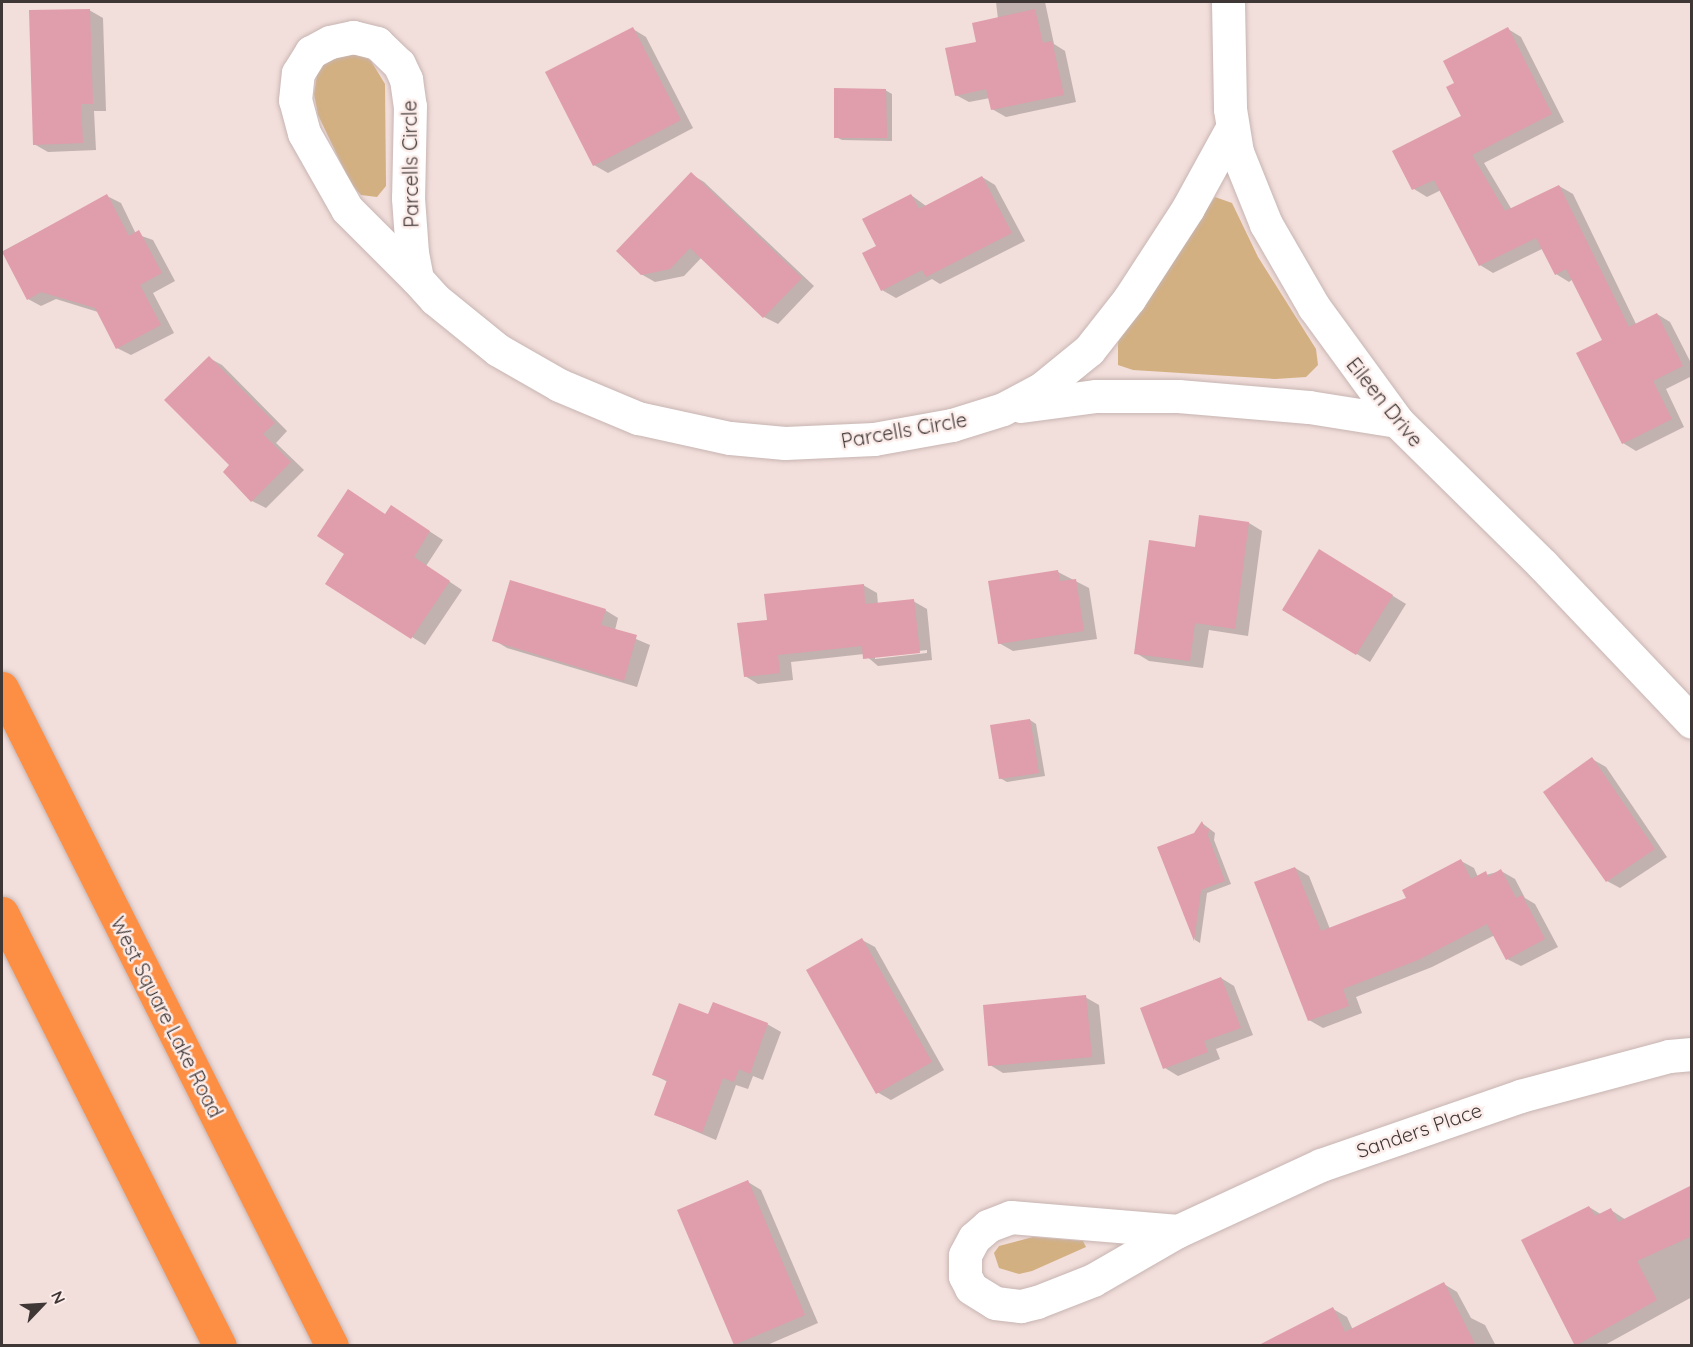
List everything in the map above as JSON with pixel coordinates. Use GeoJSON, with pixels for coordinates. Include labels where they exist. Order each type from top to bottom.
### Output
{"type":"FeatureCollection","features":[{"type":"Feature","properties":{"kind":"highway","name":"West Square Lake Road"},"geometry":{"type":"LineString","coordinates":[[2,688],[332,1346]]}},
{"type":"Feature","properties":{"kind":"highway"},"geometry":{"type":"LineString","coordinates":[[2,913],[220,1346]]}},
{"type":"Feature","properties":{"kind":"street","name":"Eileen Drive"},"geometry":{"type":"LineString","coordinates":[[1228,2],[1232,128],[1245,176],[1280,250],[1334,337],[1397,421],[1551,573],[1692,722]]}},
{"type":"Feature","properties":{"kind":"street","name":"Parcells Circle"},"geometry":{"type":"LineString","coordinates":[[417,279],[409,224],[410,106],[406,79],[399,64],[377,43],[353,37],[330,42],[311,52],[298,73],[295,100],[304,133],[347,209],[417,279],[456,318],[519,364],[599,404],[678,429],[739,439],[830,442],[874,439],[952,425],[1003,409],[1096,396],[1178,396],[1309,407],[1397,421]]}},
{"type":"Feature","properties":{"kind":"street","name":"Parcells Circle"},"geometry":{"type":"LineString","coordinates":[[1003,409],[1067,369],[1104,332],[1188,208],[1232,128]]}},
{"type":"Feature","properties":{"kind":"street","name":"Sanders Place"},"geometry":{"type":"LineString","coordinates":[[1178,1231],[1011,1217],[988,1226],[974,1238],[965,1255],[965,1276],[983,1297],[1007,1306],[1021,1306],[1093,1280],[1178,1231],[1299,1174],[1520,1096],[1684,1052]]}},
{"type":"Feature","properties":{"kind":"shaded area"},"geometry":{"type":"Polygon","coordinates":[[[347,53],[359,53],[371,61],[385,84],[386,186],[377,197],[361,195],[351,184],[318,115],[314,94],[317,75],[323,64],[347,53]]]}},
{"type":"Feature","properties":{"kind":"shaded area"},"geometry":{"type":"Polygon","coordinates":[[[1215,197],[1232,203],[1258,257],[1316,349],[1318,365],[1306,377],[1275,379],[1133,370],[1118,365],[1118,342],[1127,325],[1215,197]]]}},
{"type":"Feature","properties":{"kind":"shaded area"},"geometry":{"type":"Polygon","coordinates":[[[1033,1237],[1083,1241],[1086,1247],[1032,1271],[1019,1274],[999,1268],[994,1253],[999,1246],[1033,1237]]]}},
{"type":"Feature","properties":{"kind":"building"},"geometry":{"type":"Polygon","coordinates":[[[90,9],[93,104],[81,104],[83,143],[33,145],[29,10],[90,9]]]}},
{"type":"Feature","properties":{"kind":"building"},"geometry":{"type":"Polygon","coordinates":[[[1035,9],[1043,43],[1052,41],[1064,95],[991,110],[986,89],[955,96],[945,48],[976,42],[972,23],[1035,9]]]}},
{"type":"Feature","properties":{"kind":"building"},"geometry":{"type":"Polygon","coordinates":[[[633,27],[681,120],[593,166],[545,72],[633,27]]]}},
{"type":"Feature","properties":{"kind":"building"},"geometry":{"type":"Polygon","coordinates":[[[1508,27],[1552,114],[1472,155],[1505,211],[1559,185],[1629,327],[1657,313],[1683,366],[1653,381],[1672,419],[1622,444],[1576,353],[1602,340],[1566,269],[1555,275],[1536,238],[1479,266],[1434,180],[1412,190],[1392,151],[1461,116],[1446,87],[1454,83],[1443,61],[1508,27]]]}},
{"type":"Feature","properties":{"kind":"building"},"geometry":{"type":"Polygon","coordinates":[[[834,88],[886,89],[887,138],[834,138],[834,88]]]}},
{"type":"Feature","properties":{"kind":"building"},"geometry":{"type":"Polygon","coordinates":[[[691,172],[802,278],[763,318],[690,248],[670,269],[641,275],[616,251],[691,172]]]}},
{"type":"Feature","properties":{"kind":"building"},"geometry":{"type":"Polygon","coordinates":[[[982,176],[1012,233],[926,277],[922,270],[881,291],[862,253],[876,246],[862,219],[911,194],[919,209],[982,176]]]}},
{"type":"Feature","properties":{"kind":"building"},"geometry":{"type":"Polygon","coordinates":[[[107,194],[129,236],[139,230],[162,273],[140,285],[161,325],[116,349],[95,308],[41,292],[27,300],[2,252],[107,194]]]}},
{"type":"Feature","properties":{"kind":"building"},"geometry":{"type":"Polygon","coordinates":[[[209,356],[275,423],[263,434],[291,462],[251,502],[223,472],[229,465],[164,400],[209,356]]]}},
{"type":"Feature","properties":{"kind":"building"},"geometry":{"type":"Polygon","coordinates":[[[348,489],[385,514],[391,505],[430,531],[414,557],[450,581],[411,639],[325,584],[344,554],[317,536],[348,489]]]}},
{"type":"Feature","properties":{"kind":"building"},"geometry":{"type":"Polygon","coordinates":[[[1199,515],[1249,522],[1235,629],[1195,623],[1190,661],[1134,654],[1149,540],[1195,547],[1199,515]]]}},
{"type":"Feature","properties":{"kind":"building"},"geometry":{"type":"Polygon","coordinates":[[[1319,549],[1393,595],[1356,655],[1282,610],[1319,549]]]}},
{"type":"Feature","properties":{"kind":"building"},"geometry":{"type":"Polygon","coordinates":[[[1058,570],[1060,581],[1076,579],[1084,631],[998,644],[988,581],[1058,570]]]}},
{"type":"Feature","properties":{"kind":"building"},"geometry":{"type":"Polygon","coordinates":[[[510,580],[606,609],[601,625],[637,635],[624,681],[492,641],[510,580]]]}},
{"type":"Feature","properties":{"kind":"building"},"geometry":{"type":"Polygon","coordinates":[[[864,584],[865,604],[914,599],[920,653],[863,659],[862,646],[778,655],[780,673],[744,677],[737,623],[767,620],[764,594],[864,584]]]}},
{"type":"Feature","properties":{"kind":"building"},"geometry":{"type":"Polygon","coordinates":[[[1030,719],[1039,773],[999,779],[990,725],[1030,719]]]}},
{"type":"Feature","properties":{"kind":"building"},"geometry":{"type":"Polygon","coordinates":[[[1592,757],[1655,849],[1606,882],[1543,792],[1592,757]]]}},
{"type":"Feature","properties":{"kind":"building"},"geometry":{"type":"Polygon","coordinates":[[[1202,821],[1205,829],[1209,828],[1208,836],[1225,881],[1201,890],[1194,941],[1157,847],[1194,833],[1202,821]]]}},
{"type":"Feature","properties":{"kind":"building"},"geometry":{"type":"Polygon","coordinates":[[[1461,859],[1471,879],[1486,871],[1488,877],[1501,869],[1516,898],[1522,895],[1545,939],[1506,960],[1487,924],[1418,960],[1343,989],[1349,1006],[1308,1021],[1254,882],[1295,867],[1321,931],[1406,898],[1402,890],[1461,859]]]}},
{"type":"Feature","properties":{"kind":"building"},"geometry":{"type":"Polygon","coordinates":[[[862,938],[932,1062],[876,1094],[806,970],[862,938]]]}},
{"type":"Feature","properties":{"kind":"building"},"geometry":{"type":"Polygon","coordinates":[[[1221,977],[1241,1028],[1204,1041],[1208,1052],[1163,1069],[1140,1008],[1221,977]]]}},
{"type":"Feature","properties":{"kind":"building"},"geometry":{"type":"Polygon","coordinates":[[[1086,995],[1092,1057],[988,1066],[983,1005],[1086,995]]]}},
{"type":"Feature","properties":{"kind":"building"},"geometry":{"type":"Polygon","coordinates":[[[713,1002],[768,1023],[750,1074],[739,1069],[734,1082],[723,1078],[702,1133],[654,1115],[667,1080],[652,1075],[679,1003],[708,1014],[713,1002]]]}},
{"type":"Feature","properties":{"kind":"building"},"geometry":{"type":"Polygon","coordinates":[[[748,1180],[805,1315],[734,1345],[677,1210],[748,1180]]]}},
{"type":"Feature","properties":{"kind":"building"},"geometry":{"type":"Polygon","coordinates":[[[1692,1185],[1692,1236],[1637,1261],[1657,1300],[1575,1346],[1521,1240],[1589,1206],[1595,1216],[1611,1208],[1618,1222],[1692,1185]]]}},
{"type":"Feature","properties":{"kind":"building"},"geometry":{"type":"Polygon","coordinates":[[[1444,1282],[1476,1346],[1257,1346],[1333,1307],[1345,1332],[1444,1282]]]}}]}
